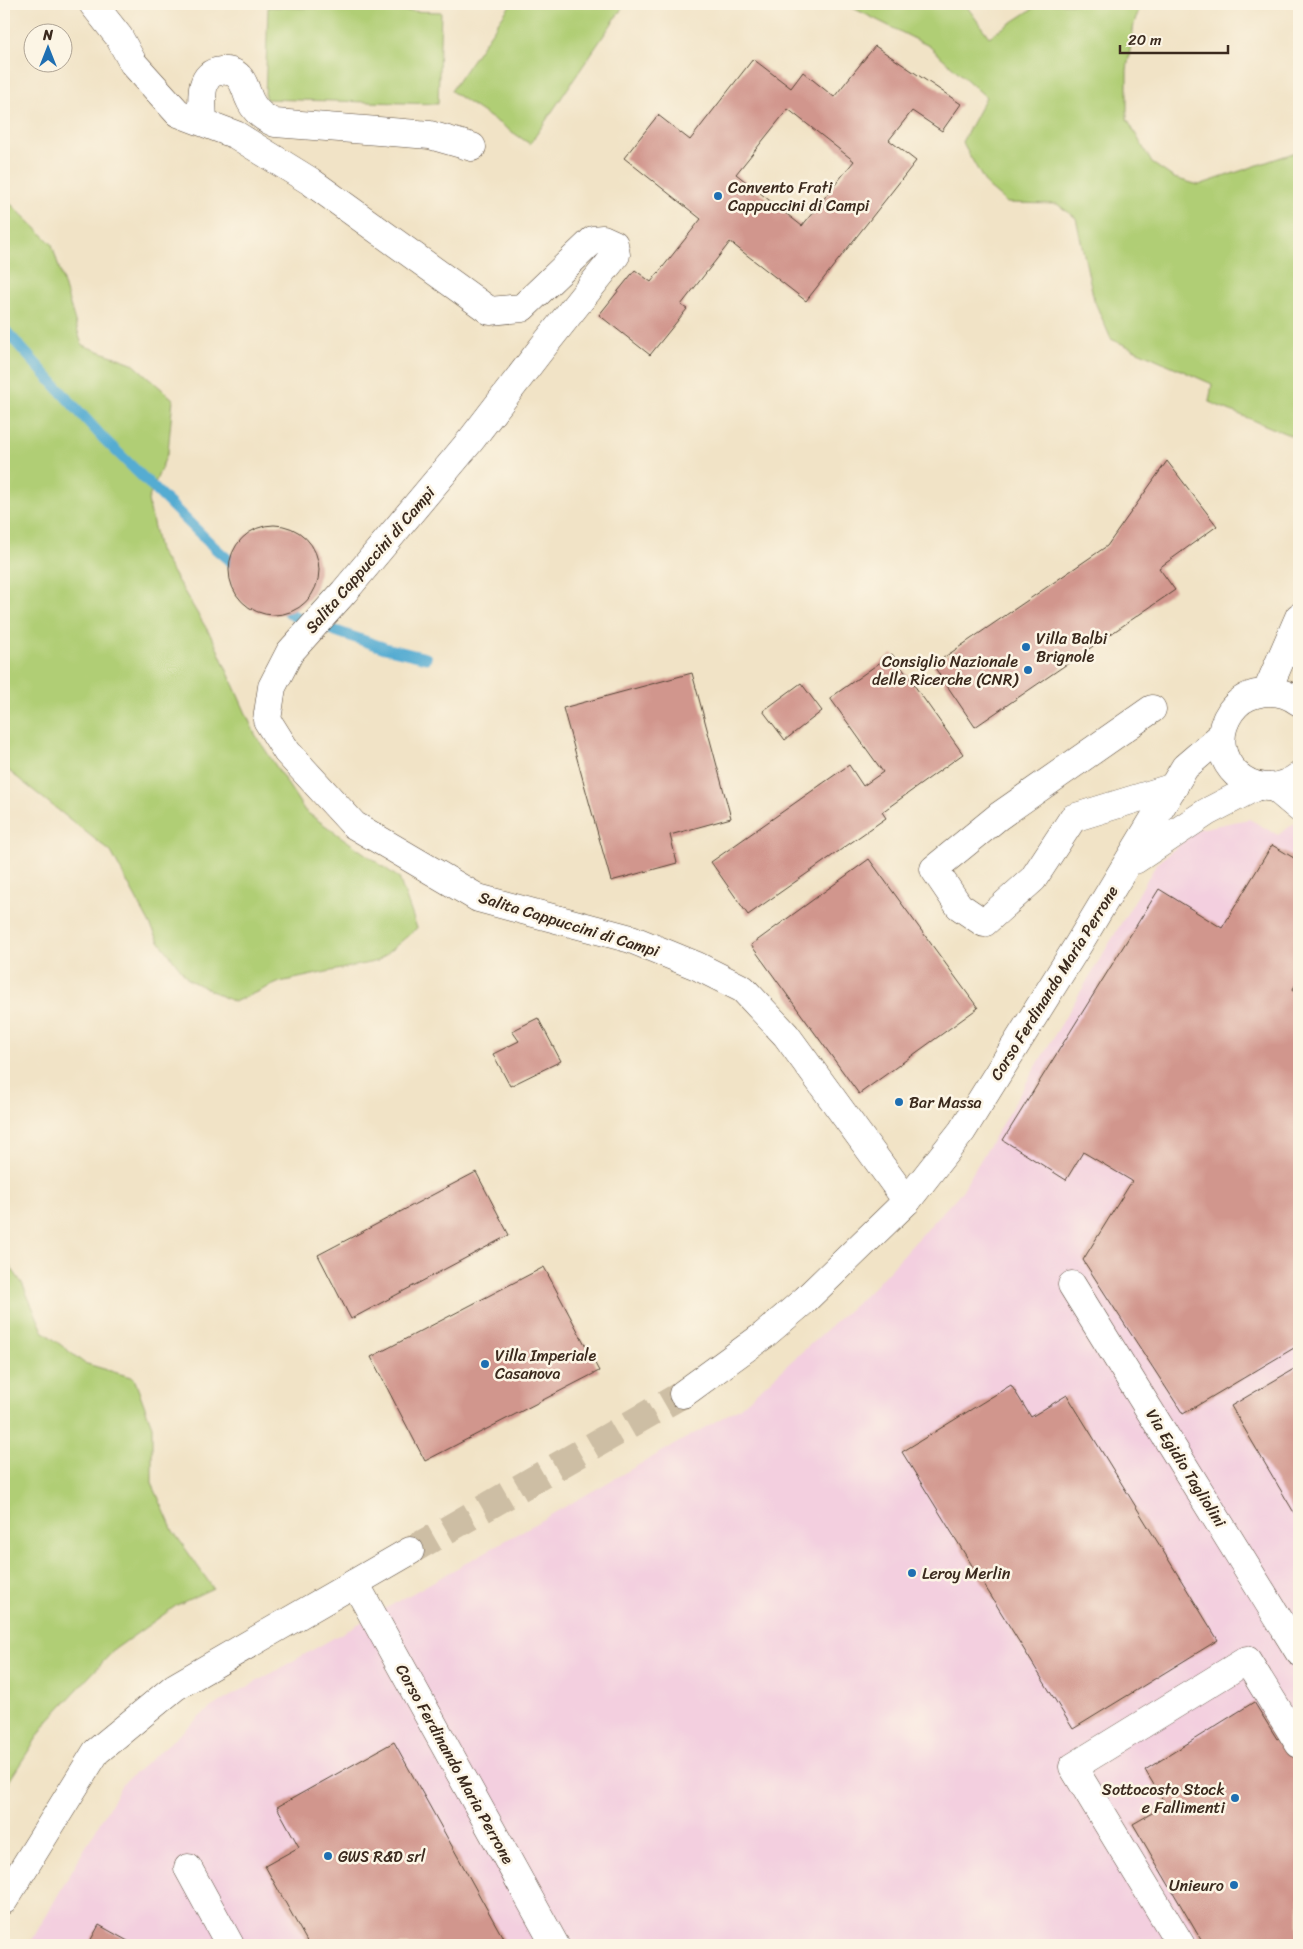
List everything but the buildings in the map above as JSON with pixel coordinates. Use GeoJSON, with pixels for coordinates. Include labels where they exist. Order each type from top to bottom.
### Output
{"type":"FeatureCollection","features":[{"type":"Feature","properties":{"kind":"street","name":"Salita Cappuccini di Campi"},"geometry":{"type":"LineString","coordinates":[[93,4],[120,37],[133,64],[178,113],[236,135],[310,181],[490,311],[522,308],[594,240],[603,239],[614,244],[616,255],[606,270],[542,348],[471,440],[344,592],[290,652],[272,687],[267,720],[287,752],[354,825],[478,898],[630,940],[697,966],[743,989],[786,1034],[907,1201]]}},
{"type":"Feature","properties":{"kind":"street"},"geometry":{"type":"LineString","coordinates":[[203,122],[202,89],[204,82],[214,72],[228,71],[234,73],[244,83],[253,109],[265,119],[275,123],[430,135],[472,147]]}},
{"type":"Feature","properties":{"kind":"street"},"geometry":{"type":"LineString","coordinates":[[1299,617],[1267,691],[1284,693],[1299,702]]}},
{"type":"Feature","properties":{"kind":"street","name":"Corso Ferdinando Maria Perrone"},"geometry":{"type":"LineString","coordinates":[[683,1394],[764,1335],[805,1300],[907,1201],[962,1131],[1127,865],[1185,767],[1221,736],[1225,720],[1235,705],[1250,695],[1267,691]]}},
{"type":"Feature","properties":{"kind":"street"},"geometry":{"type":"LineString","coordinates":[[1152,709],[999,816],[934,869],[959,906],[984,923],[1033,879],[1073,818],[1174,787]]}},
{"type":"Feature","properties":{"kind":"street"},"geometry":{"type":"LineString","coordinates":[[1221,736],[1222,753],[1230,768],[1242,780],[1266,787],[1299,808]]}},
{"type":"Feature","properties":{"kind":"street","name":"Corso Ferdinando Maria Perrone"},"geometry":{"type":"LineString","coordinates":[[1127,865],[1207,812],[1266,787],[1290,783],[1299,776]]}},
{"type":"Feature","properties":{"kind":"street","name":"Via Egidio Tagliolini"},"geometry":{"type":"LineString","coordinates":[[1072,1285],[1299,1652]]}},
{"type":"Feature","properties":{"kind":"street"},"geometry":{"type":"LineString","coordinates":[[4,1900],[96,1752],[175,1686],[410,1551]]}},
{"type":"Feature","properties":{"kind":"street","name":"Corso Ferdinando Maria Perrone"},"geometry":{"type":"LineString","coordinates":[[355,1582],[555,1945]]}},
{"type":"Feature","properties":{"kind":"street"},"geometry":{"type":"LineString","coordinates":[[1182,1945],[1073,1767],[1247,1660],[1299,1744]]}},
{"type":"Feature","properties":{"kind":"street"},"geometry":{"type":"LineString","coordinates":[[188,1868],[230,1945]]}},
{"type":"Feature","properties":{"kind":"shaded area"},"geometry":{"type":"Polygon","coordinates":[[[1249,819],[1278,835],[1299,820],[1299,1945],[29,1945],[122,1784],[210,1708],[739,1408],[871,1290],[962,1191],[1157,863],[1199,829],[1249,819]]]}},
{"type":"Feature","properties":{"kind":"green space"},"geometry":{"type":"Polygon","coordinates":[[[511,4],[625,4],[530,144],[451,91],[511,4]]]}},
{"type":"Feature","properties":{"kind":"green space"},"geometry":{"type":"Polygon","coordinates":[[[845,4],[965,4],[989,37],[1040,4],[1141,4],[1134,24],[1127,70],[1127,119],[1152,163],[1174,178],[1199,185],[1299,151],[1299,439],[1209,402],[1212,384],[1111,339],[1094,300],[1076,218],[1057,204],[1007,203],[987,186],[962,142],[986,97],[929,46],[845,4]]]}},
{"type":"Feature","properties":{"kind":"green space"},"geometry":{"type":"Polygon","coordinates":[[[268,7],[441,12],[438,104],[265,99],[268,7]]]}},
{"type":"Feature","properties":{"kind":"green space"},"geometry":{"type":"Polygon","coordinates":[[[4,200],[13,206],[52,244],[82,345],[132,363],[173,399],[168,452],[148,500],[159,550],[214,641],[255,734],[305,811],[399,878],[417,928],[378,961],[280,982],[234,1002],[189,980],[159,941],[111,852],[4,767],[4,200]]]}},
{"type":"Feature","properties":{"kind":"green space"},"geometry":{"type":"Polygon","coordinates":[[[4,1258],[22,1283],[43,1331],[84,1363],[134,1378],[152,1426],[152,1483],[173,1531],[213,1588],[177,1605],[115,1649],[47,1722],[4,1789],[4,1258]]]}},
{"type":"Feature","properties":{"kind":"waterway"},"geometry":{"type":"LineString","coordinates":[[4,329],[104,439],[216,549],[295,617],[385,648],[426,658]]}},
{"type":"Feature","properties":{"kind":"tunnel"},"geometry":{"type":"LineString","coordinates":[[410,1551],[683,1394]]}},
{"type":"Feature","properties":{"kind":"place","name":"Convento Frati Cappuccini di Campi"},"geometry":{"type":"Point","coordinates":[718,196]}},
{"type":"Feature","properties":{"kind":"place","name":"Villa Balbi Brignole"},"geometry":{"type":"Point","coordinates":[1026,647]}},
{"type":"Feature","properties":{"kind":"place","name":"Consiglio Nazionale delle Ricerche (CNR)"},"geometry":{"type":"Point","coordinates":[1028,670]}},
{"type":"Feature","properties":{"kind":"place","name":"Bar Massa"},"geometry":{"type":"Point","coordinates":[899,1102]}},
{"type":"Feature","properties":{"kind":"place","name":"Villa Imperiale Casanova"},"geometry":{"type":"Point","coordinates":[485,1364]}},
{"type":"Feature","properties":{"kind":"place","name":"Leroy Merlin"},"geometry":{"type":"Point","coordinates":[912,1573]}},
{"type":"Feature","properties":{"kind":"place","name":"Sottocosto Stock e Fallimenti"},"geometry":{"type":"Point","coordinates":[1235,1798]}},
{"type":"Feature","properties":{"kind":"place","name":"GWS R&D srl"},"geometry":{"type":"Point","coordinates":[328,1856]}},
{"type":"Feature","properties":{"kind":"place","name":"Unieuro"},"geometry":{"type":"Point","coordinates":[1234,1885]}}]}
